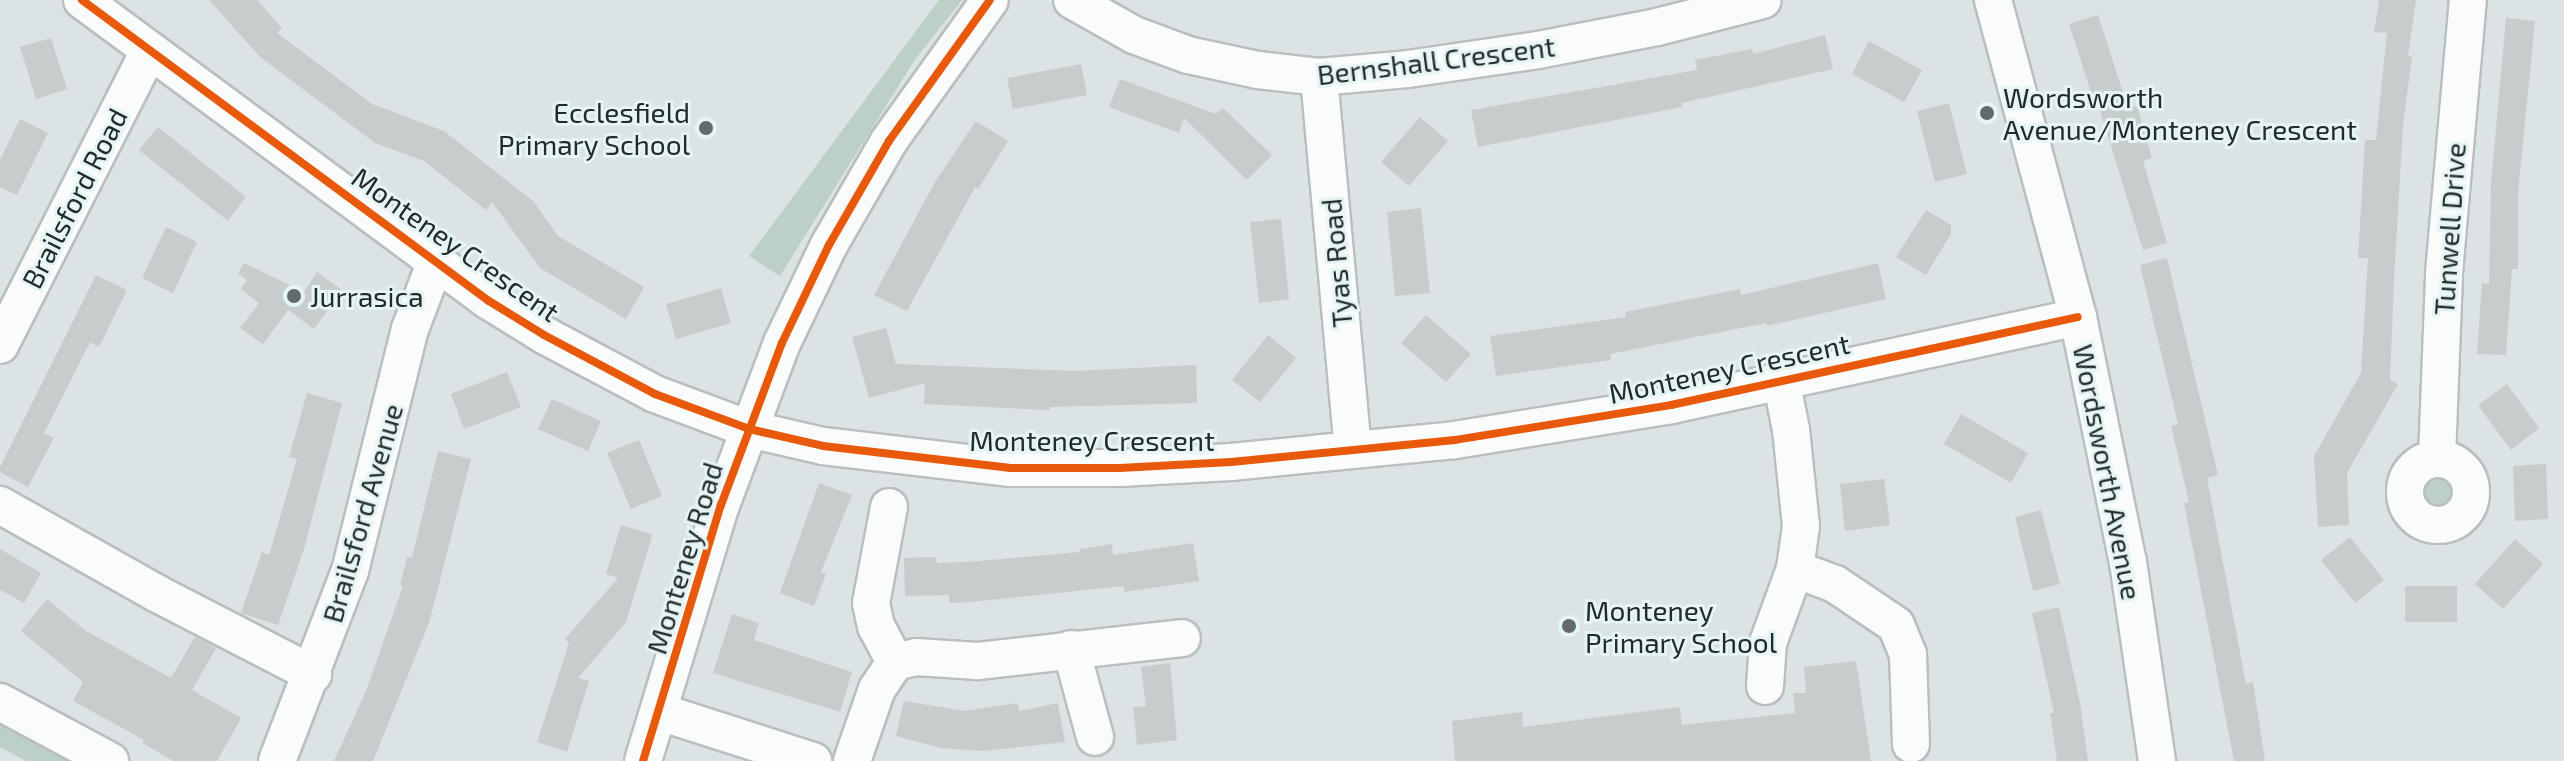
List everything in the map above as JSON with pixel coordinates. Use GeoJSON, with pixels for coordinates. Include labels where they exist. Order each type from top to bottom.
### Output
{"type":"FeatureCollection","features":[{"type":"Feature","properties":{"kind":"street","name":"Monteney Crescent"},"geometry":{"type":"LineString","coordinates":[[82,0],[489,301],[655,394],[749,429],[823,446],[1009,468],[1203,464],[1455,440],[1571,423],[2078,317]]}},
{"type":"Feature","properties":{"kind":"street","name":"Monteney Road"},"geometry":{"type":"LineString","coordinates":[[643,761],[721,505],[782,343],[829,245],[889,141],[990,0]]}},
{"type":"Feature","properties":{"kind":"street","name":"Bernshall Crescent"},"geometry":{"type":"LineString","coordinates":[[1072,0],[1134,35],[1188,55],[1258,70],[1319,77],[1408,69],[1538,50],[1657,27],[1763,0]]}},
{"type":"Feature","properties":{"kind":"street","name":"Wordsworth Avenue"},"geometry":{"type":"LineString","coordinates":[[1993,0],[2078,317],[2128,562],[2157,761]]}},
{"type":"Feature","properties":{"kind":"street","name":"Tunwell Drive"},"geometry":{"type":"LineString","coordinates":[[2437,458],[2444,273],[2468,0]]}},
{"type":"Feature","properties":{"kind":"street","name":"Brailsford Road"},"geometry":{"type":"LineString","coordinates":[[0,345],[149,51]]}},
{"type":"Feature","properties":{"kind":"street","name":"Tyas Road"},"geometry":{"type":"LineString","coordinates":[[1319,77],[1353,449]]}},
{"type":"Feature","properties":{"kind":"street","name":"Brailsford Avenue"},"geometry":{"type":"LineString","coordinates":[[277,761],[313,674],[350,571],[410,329],[436,261]]}},
{"type":"Feature","properties":{"kind":"street"},"geometry":{"type":"LineString","coordinates":[[1765,686],[1768,643],[1795,569],[1801,526],[1791,430],[1781,379]]}},
{"type":"Feature","properties":{"kind":"street"},"geometry":{"type":"LineString","coordinates":[[0,505],[169,600],[313,674]]}},
{"type":"Feature","properties":{"kind":"street"},"geometry":{"type":"LineString","coordinates":[[889,507],[871,603],[876,626],[895,662]]}},
{"type":"Feature","properties":{"kind":"street"},"geometry":{"type":"LineString","coordinates":[[1795,569],[1835,584],[1896,625],[1908,654],[1911,744]]}},
{"type":"Feature","properties":{"kind":"street"},"geometry":{"type":"LineString","coordinates":[[852,761],[877,689],[895,662],[916,657],[978,661],[1182,638]]}},
{"type":"Feature","properties":{"kind":"street"},"geometry":{"type":"LineString","coordinates":[[1071,649],[1095,737]]}},
{"type":"Feature","properties":{"kind":"street"},"geometry":{"type":"LineString","coordinates":[[0,702],[110,761]]}},
{"type":"Feature","properties":{"kind":"street"},"geometry":{"type":"LineString","coordinates":[[660,712],[813,761]]}},
{"type":"Feature","properties":{"kind":"green space"},"geometry":{"type":"Polygon","coordinates":[[[939,0],[962,0],[914,61],[780,276],[749,256],[939,0]]]}},
{"type":"Feature","properties":{"kind":"green space"},"geometry":{"type":"Polygon","coordinates":[[[2435,469],[2451,475],[2457,491],[2451,507],[2435,513],[2419,507],[2413,491],[2419,475],[2435,469]]]}},
{"type":"Feature","properties":{"kind":"green space"},"geometry":{"type":"Polygon","coordinates":[[[0,715],[81,761],[26,761],[0,747],[0,715]]]}},
{"type":"Feature","properties":{"kind":"building"},"geometry":{"type":"Polygon","coordinates":[[[209,0],[257,0],[282,28],[277,33],[372,104],[444,131],[533,201],[558,236],[644,287],[626,319],[540,268],[492,202],[486,210],[424,161],[375,143],[260,57],[209,0]]]}},
{"type":"Feature","properties":{"kind":"building"},"geometry":{"type":"Polygon","coordinates":[[[2379,0],[2416,0],[2408,56],[2412,57],[2403,125],[2394,280],[2390,380],[2398,384],[2347,473],[2349,525],[2318,527],[2314,456],[2361,373],[2368,258],[2358,258],[2365,140],[2376,140],[2387,33],[2374,32],[2379,0]]]}},
{"type":"Feature","properties":{"kind":"building"},"geometry":{"type":"Polygon","coordinates":[[[2098,15],[2128,108],[2137,106],[2152,158],[2143,161],[2167,243],[2143,250],[2095,94],[2092,95],[2069,24],[2098,15]]]}},
{"type":"Feature","properties":{"kind":"building"},"geometry":{"type":"Polygon","coordinates":[[[2506,18],[2535,21],[2518,193],[2518,269],[2512,269],[2506,355],[2477,354],[2482,283],[2489,284],[2491,183],[2506,18]]]}},
{"type":"Feature","properties":{"kind":"building"},"geometry":{"type":"Polygon","coordinates":[[[1825,35],[1833,69],[1682,103],[1682,107],[1478,147],[1471,110],[1697,70],[1695,60],[1752,49],[1753,54],[1825,35]]]}},
{"type":"Feature","properties":{"kind":"building"},"geometry":{"type":"Polygon","coordinates":[[[51,38],[67,89],[36,99],[20,47],[51,38]]]}},
{"type":"Feature","properties":{"kind":"building"},"geometry":{"type":"Polygon","coordinates":[[[1869,41],[1922,70],[1904,102],[1852,74],[1869,41]]]}},
{"type":"Feature","properties":{"kind":"building"},"geometry":{"type":"Polygon","coordinates":[[[1081,64],[1087,95],[1013,109],[1007,78],[1081,64]]]}},
{"type":"Feature","properties":{"kind":"building"},"geometry":{"type":"Polygon","coordinates":[[[1120,79],[1216,114],[1223,108],[1272,155],[1247,180],[1184,118],[1179,133],[1109,107],[1120,79]]]}},
{"type":"Feature","properties":{"kind":"building"},"geometry":{"type":"Polygon","coordinates":[[[1949,103],[1967,174],[1935,182],[1917,111],[1949,103]]]}},
{"type":"Feature","properties":{"kind":"building"},"geometry":{"type":"Polygon","coordinates":[[[1420,117],[1448,141],[1409,186],[1381,162],[1420,117]]]}},
{"type":"Feature","properties":{"kind":"building"},"geometry":{"type":"Polygon","coordinates":[[[20,119],[48,133],[17,195],[0,187],[0,160],[20,119]]]}},
{"type":"Feature","properties":{"kind":"building"},"geometry":{"type":"Polygon","coordinates":[[[976,121],[1008,141],[978,189],[975,187],[907,311],[874,295],[935,182],[976,121]]]}},
{"type":"Feature","properties":{"kind":"building"},"geometry":{"type":"Polygon","coordinates":[[[158,127],[246,197],[228,221],[139,150],[158,127]]]}},
{"type":"Feature","properties":{"kind":"building"},"geometry":{"type":"Polygon","coordinates":[[[1421,208],[1430,293],[1395,296],[1387,212],[1421,208]]]}},
{"type":"Feature","properties":{"kind":"building"},"geometry":{"type":"Polygon","coordinates":[[[1926,210],[1951,225],[1951,234],[1926,275],[1896,257],[1926,210]]]}},
{"type":"Feature","properties":{"kind":"building"},"geometry":{"type":"Polygon","coordinates":[[[1281,219],[1289,299],[1259,303],[1250,222],[1281,219]]]}},
{"type":"Feature","properties":{"kind":"building"},"geometry":{"type":"Polygon","coordinates":[[[166,227],[197,242],[173,293],[142,278],[166,227]]]}},
{"type":"Feature","properties":{"kind":"building"},"geometry":{"type":"Polygon","coordinates":[[[2167,258],[2218,475],[2207,478],[2246,684],[2253,682],[2265,761],[2234,761],[2184,503],[2189,502],[2171,426],[2178,424],[2140,265],[2167,258]]]}},
{"type":"Feature","properties":{"kind":"building","name":"Jurrasica"},"geometry":{"type":"Polygon","coordinates":[[[244,263],[304,292],[317,272],[342,290],[314,329],[288,310],[263,344],[240,328],[259,303],[241,289],[247,280],[238,273],[244,263]]]}},
{"type":"Feature","properties":{"kind":"building"},"geometry":{"type":"Polygon","coordinates":[[[1878,263],[1886,299],[1767,326],[1766,323],[1610,354],[1611,360],[1496,376],[1490,336],[1626,317],[1625,312],[1740,289],[1741,295],[1878,263]]]}},
{"type":"Feature","properties":{"kind":"building"},"geometry":{"type":"Polygon","coordinates":[[[96,275],[127,290],[99,347],[90,342],[44,433],[54,438],[28,487],[0,472],[0,467],[96,275]]]}},
{"type":"Feature","properties":{"kind":"building"},"geometry":{"type":"Polygon","coordinates":[[[721,288],[731,323],[676,339],[666,304],[721,288]]]}},
{"type":"Feature","properties":{"kind":"building"},"geometry":{"type":"Polygon","coordinates":[[[1426,315],[1471,354],[1446,382],[1401,343],[1426,315]]]}},
{"type":"Feature","properties":{"kind":"building"},"geometry":{"type":"Polygon","coordinates":[[[886,328],[896,364],[1076,371],[1196,365],[1197,403],[1050,407],[1050,410],[924,404],[925,383],[869,398],[852,337],[886,328]]]}},
{"type":"Feature","properties":{"kind":"building"},"geometry":{"type":"Polygon","coordinates":[[[1268,335],[1296,358],[1260,402],[1232,380],[1268,335]]]}},
{"type":"Feature","properties":{"kind":"building"},"geometry":{"type":"Polygon","coordinates":[[[507,372],[521,407],[464,429],[451,394],[507,372]]]}},
{"type":"Feature","properties":{"kind":"building"},"geometry":{"type":"Polygon","coordinates":[[[2507,384],[2539,428],[2511,450],[2478,405],[2507,384]]]}},
{"type":"Feature","properties":{"kind":"building"},"geometry":{"type":"Polygon","coordinates":[[[307,393],[342,403],[304,549],[278,625],[241,613],[262,552],[269,555],[297,459],[289,457],[307,393]]]}},
{"type":"Feature","properties":{"kind":"building"},"geometry":{"type":"Polygon","coordinates":[[[552,399],[601,421],[588,451],[538,429],[552,399]]]}},
{"type":"Feature","properties":{"kind":"building"},"geometry":{"type":"Polygon","coordinates":[[[1961,414],[2028,453],[2011,483],[1944,444],[1961,414]]]}},
{"type":"Feature","properties":{"kind":"building"},"geometry":{"type":"Polygon","coordinates":[[[639,440],[662,496],[631,509],[607,453],[639,440]]]}},
{"type":"Feature","properties":{"kind":"building"},"geometry":{"type":"Polygon","coordinates":[[[438,451],[471,459],[429,623],[373,761],[334,761],[366,691],[403,586],[400,585],[407,557],[412,558],[438,451]]]}},
{"type":"Feature","properties":{"kind":"building"},"geometry":{"type":"Polygon","coordinates":[[[2546,464],[2548,519],[2515,521],[2513,466],[2546,464]]]}},
{"type":"Feature","properties":{"kind":"building"},"geometry":{"type":"Polygon","coordinates":[[[1884,479],[1890,525],[1845,531],[1840,484],[1884,479]]]}},
{"type":"Feature","properties":{"kind":"building"},"geometry":{"type":"Polygon","coordinates":[[[819,483],[852,495],[821,572],[826,574],[814,606],[780,593],[819,483]]]}},
{"type":"Feature","properties":{"kind":"building"},"geometry":{"type":"Polygon","coordinates":[[[2041,510],[2060,584],[2033,591],[2015,517],[2041,510]]]}},
{"type":"Feature","properties":{"kind":"building"},"geometry":{"type":"Polygon","coordinates":[[[621,525],[652,534],[651,540],[626,622],[578,678],[589,681],[567,752],[537,742],[569,643],[565,639],[618,578],[606,574],[621,525]]]}},
{"type":"Feature","properties":{"kind":"building"},"geometry":{"type":"Polygon","coordinates":[[[2350,537],[2384,580],[2355,603],[2321,560],[2350,537]]]}},
{"type":"Feature","properties":{"kind":"building"},"geometry":{"type":"Polygon","coordinates":[[[2515,539],[2543,564],[2503,609],[2475,584],[2515,539]]]}},
{"type":"Feature","properties":{"kind":"building"},"geometry":{"type":"Polygon","coordinates":[[[1193,543],[1199,581],[1124,592],[1124,586],[971,602],[949,603],[949,595],[905,596],[904,558],[936,557],[937,563],[968,562],[1080,552],[1080,549],[1112,544],[1113,555],[1193,543]]]}},
{"type":"Feature","properties":{"kind":"building"},"geometry":{"type":"Polygon","coordinates":[[[0,549],[41,573],[24,603],[0,590],[0,549]]]}},
{"type":"Feature","properties":{"kind":"building"},"geometry":{"type":"Polygon","coordinates":[[[2405,586],[2457,586],[2457,622],[2405,622],[2405,586]]]}},
{"type":"Feature","properties":{"kind":"building"},"geometry":{"type":"Polygon","coordinates":[[[47,599],[86,631],[171,678],[195,637],[216,648],[192,690],[241,718],[217,761],[174,761],[142,743],[144,740],[73,701],[83,682],[21,631],[47,599]]]}},
{"type":"Feature","properties":{"kind":"building"},"geometry":{"type":"Polygon","coordinates":[[[2059,607],[2080,703],[2088,761],[2057,761],[2050,713],[2054,713],[2032,613],[2059,607]]]}},
{"type":"Feature","properties":{"kind":"building"},"geometry":{"type":"Polygon","coordinates":[[[732,614],[759,623],[754,640],[852,672],[840,712],[713,673],[732,614]]]}},
{"type":"Feature","properties":{"kind":"building"},"geometry":{"type":"Polygon","coordinates":[[[1856,661],[1871,761],[1455,761],[1452,721],[1522,712],[1523,727],[1680,707],[1682,725],[1795,713],[1793,693],[1806,693],[1804,667],[1856,661]]]}},
{"type":"Feature","properties":{"kind":"building"},"geometry":{"type":"Polygon","coordinates":[[[1170,663],[1177,740],[1137,745],[1133,707],[1146,706],[1141,667],[1170,663]]]}},
{"type":"Feature","properties":{"kind":"building"},"geometry":{"type":"Polygon","coordinates":[[[904,701],[964,711],[1018,703],[1019,711],[1058,703],[1065,742],[983,751],[941,748],[896,736],[904,701]]]}},
{"type":"Feature","properties":{"kind":"cycle path"},"geometry":{"type":"LineString","coordinates":[[82,0],[489,301],[544,335],[655,394],[749,429],[823,446],[1009,468],[1120,468],[1231,462],[1455,440],[1671,405],[2078,317]]}},
{"type":"Feature","properties":{"kind":"cycle path"},"geometry":{"type":"LineString","coordinates":[[643,761],[721,505],[782,343],[829,245],[889,141],[990,0]]}},
{"type":"Feature","properties":{"kind":"place","name":"Wordsworth Avenue/Monteney Crescent"},"geometry":{"type":"Point","coordinates":[1987,113]}},
{"type":"Feature","properties":{"kind":"place","name":"Ecclesfield Primary School"},"geometry":{"type":"Point","coordinates":[706,128]}},
{"type":"Feature","properties":{"kind":"place","name":"Jurrasica"},"geometry":{"type":"Point","coordinates":[294,296]}},
{"type":"Feature","properties":{"kind":"place","name":"Monteney Primary School"},"geometry":{"type":"Point","coordinates":[1569,626]}}]}
